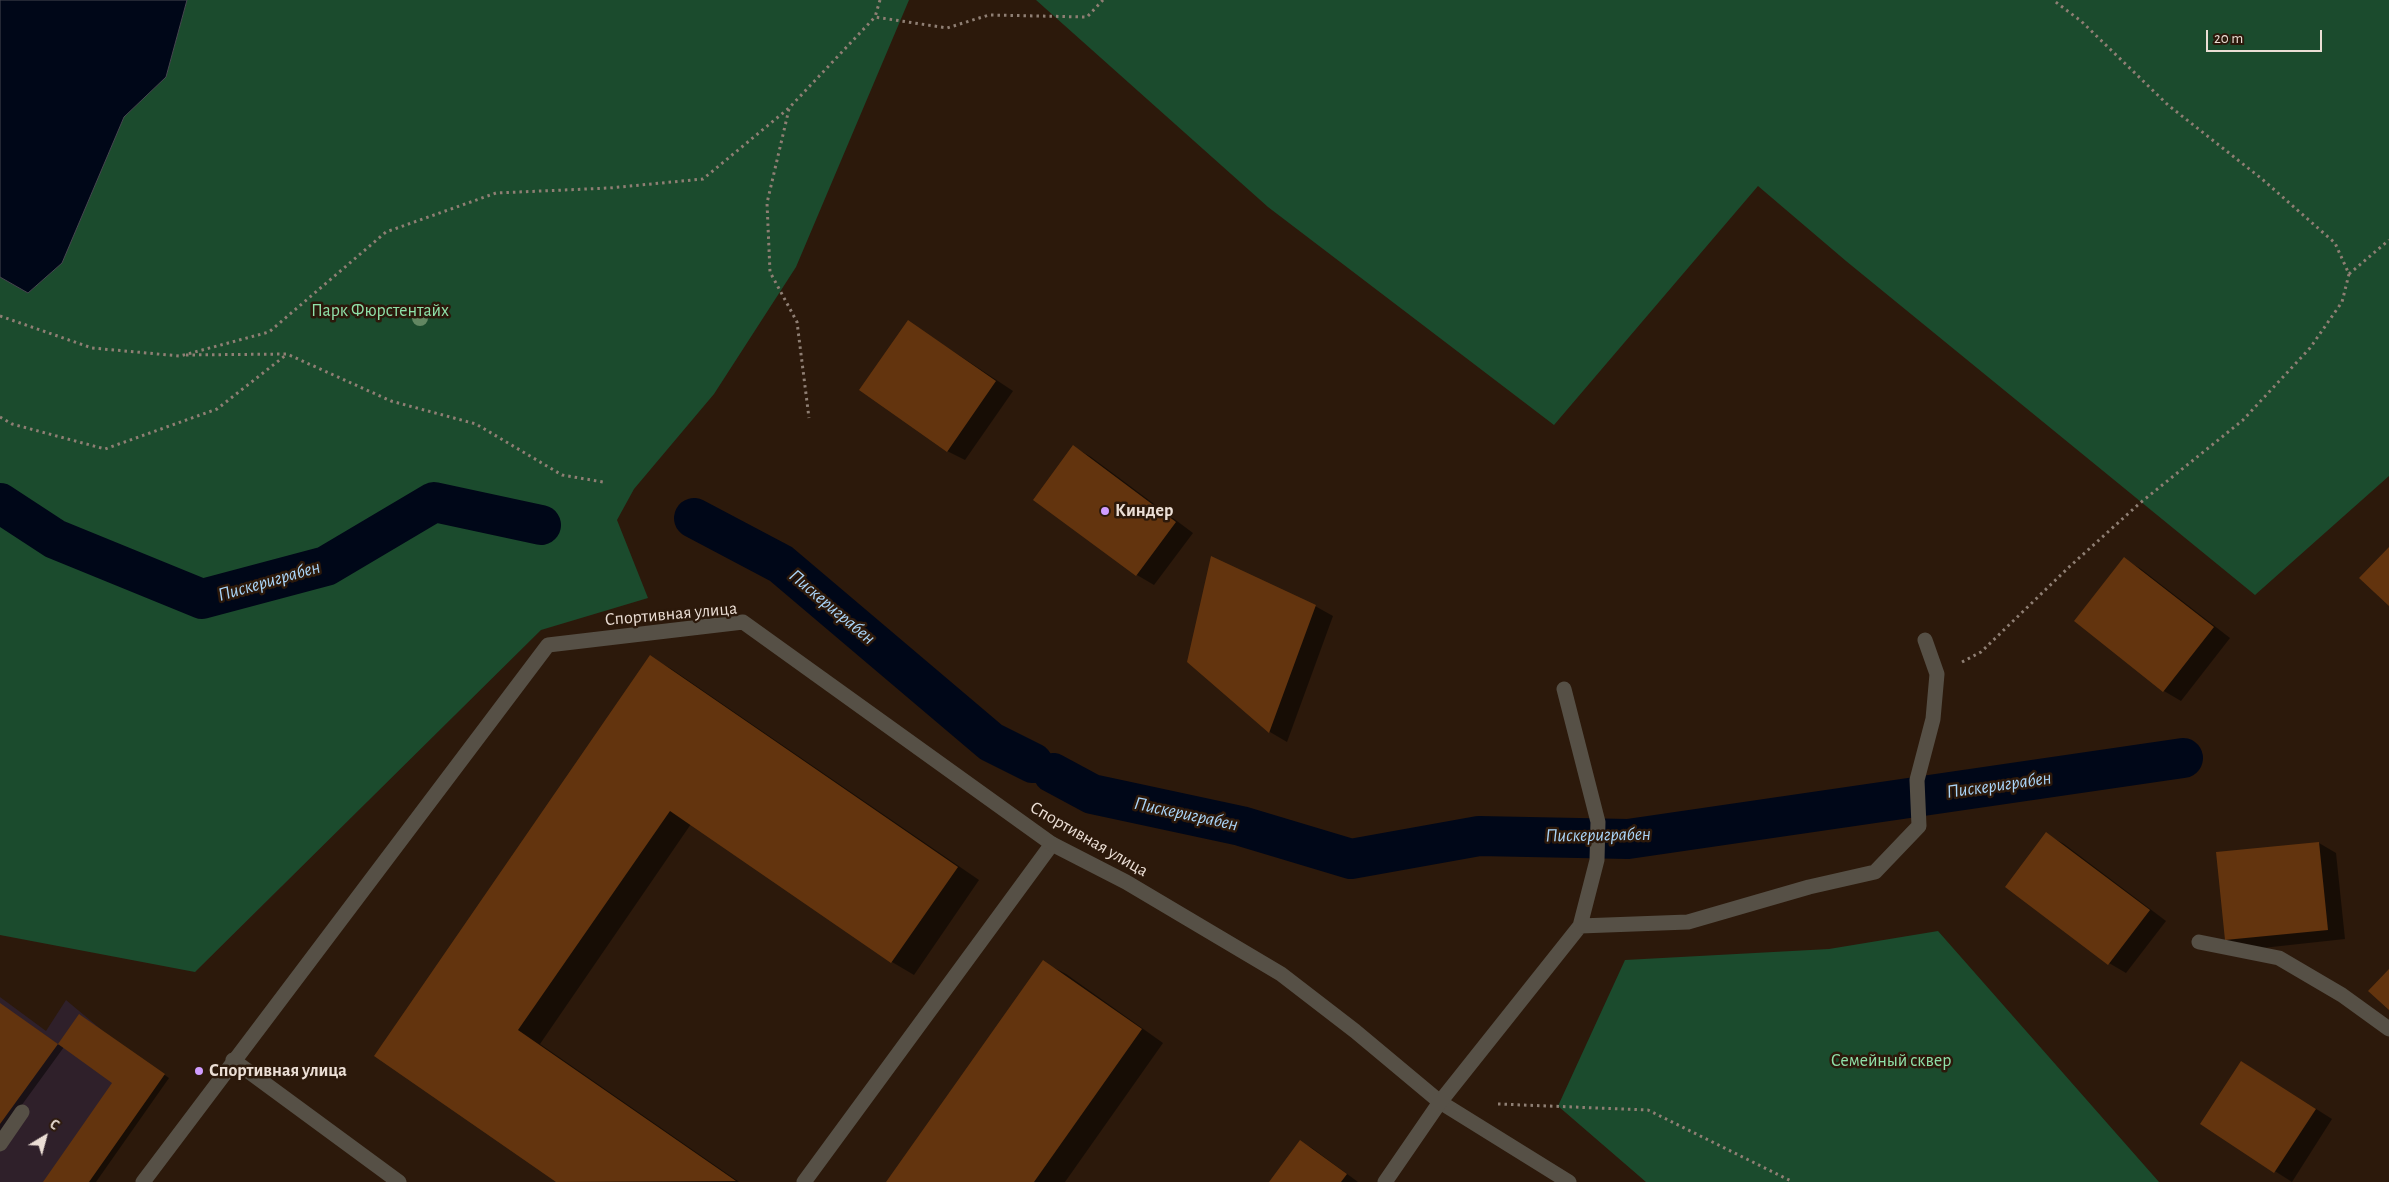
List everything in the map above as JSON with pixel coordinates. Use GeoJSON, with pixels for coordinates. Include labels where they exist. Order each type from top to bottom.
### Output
{"type":"FeatureCollection","features":[{"type":"Feature","properties":{"kind":"street","name":"Спортивная улица"},"geometry":{"type":"LineString","coordinates":[[143,1182],[233,1060],[548,645],[743,622],[1052,844],[1126,882],[1281,974],[1356,1031],[1440,1102],[1569,1182]]}},
{"type":"Feature","properties":{"kind":"street"},"geometry":{"type":"LineString","coordinates":[[1580,926],[1688,922],[1809,886],[1875,872],[1919,826],[1917,780],[1933,719],[1936,674],[1925,640]]}},
{"type":"Feature","properties":{"kind":"street"},"geometry":{"type":"LineString","coordinates":[[1385,1182],[1440,1102],[1580,926],[1597,860],[1598,822],[1564,689]]}},
{"type":"Feature","properties":{"kind":"street"},"geometry":{"type":"LineString","coordinates":[[804,1182],[1052,844]]}},
{"type":"Feature","properties":{"kind":"street"},"geometry":{"type":"LineString","coordinates":[[2199,942],[2279,958],[2342,995],[2389,1029]]}},
{"type":"Feature","properties":{"kind":"street"},"geometry":{"type":"LineString","coordinates":[[233,1060],[399,1182]]}},
{"type":"Feature","properties":{"kind":"street"},"geometry":{"type":"LineString","coordinates":[[0,1144],[22,1112]]}},
{"type":"Feature","properties":{"kind":"path"},"geometry":{"type":"LineString","coordinates":[[180,356],[269,332],[386,232],[496,193],[609,188],[703,179],[789,108],[875,17],[880,0]]}},
{"type":"Feature","properties":{"kind":"path"},"geometry":{"type":"LineString","coordinates":[[875,17],[947,28],[989,15],[1087,17],[1103,0]]}},
{"type":"Feature","properties":{"kind":"path"},"geometry":{"type":"LineString","coordinates":[[2053,0],[2081,21],[2168,105],[2262,179],[2335,243],[2349,274]]}},
{"type":"Feature","properties":{"kind":"path"},"geometry":{"type":"LineString","coordinates":[[789,108],[767,203],[770,272],[797,322],[810,418]]}},
{"type":"Feature","properties":{"kind":"path"},"geometry":{"type":"LineString","coordinates":[[1936,674],[1981,652],[2068,568],[2133,510],[2243,420],[2310,348],[2342,302],[2349,274],[2389,240]]}},
{"type":"Feature","properties":{"kind":"path"},"geometry":{"type":"LineString","coordinates":[[0,316],[92,348],[180,356],[287,354],[390,401],[476,424],[562,475],[603,482]]}},
{"type":"Feature","properties":{"kind":"path"},"geometry":{"type":"LineString","coordinates":[[0,417],[12,424],[105,449],[217,409],[287,354]]}},
{"type":"Feature","properties":{"kind":"path"},"geometry":{"type":"LineString","coordinates":[[1489,1104],[1648,1110],[1793,1182]]}},
{"type":"Feature","properties":{"kind":"shaded area"},"geometry":{"type":"Polygon","coordinates":[[[0,997],[46,1031],[66,1000],[153,1073],[82,1182],[0,1182],[0,997]]]}},
{"type":"Feature","properties":{"kind":"green space","name":"Парк Фюрстентайх"},"geometry":{"type":"Polygon","coordinates":[[[187,0],[909,0],[796,267],[714,394],[634,489],[617,520],[648,598],[541,630],[195,972],[0,935],[0,277],[28,293],[62,263],[124,117],[166,77],[187,0]]]}},
{"type":"Feature","properties":{"kind":"green space"},"geometry":{"type":"Polygon","coordinates":[[[1036,0],[2389,0],[2389,476],[2255,595],[1846,261],[1758,186],[1554,425],[1268,207],[1036,0]]]}},
{"type":"Feature","properties":{"kind":"green space","name":"Семейный сквер"},"geometry":{"type":"Polygon","coordinates":[[[1938,931],[2159,1182],[1646,1182],[1558,1106],[1625,960],[1829,949],[1938,931]]]}},
{"type":"Feature","properties":{"kind":"water"},"geometry":{"type":"Polygon","coordinates":[[[0,0],[187,0],[166,77],[124,117],[62,263],[28,293],[0,277],[0,0]]]}},
{"type":"Feature","properties":{"kind":"building"},"geometry":{"type":"Polygon","coordinates":[[[908,320],[996,381],[947,452],[859,390],[908,320]]]}},
{"type":"Feature","properties":{"kind":"building","name":"Киндер"},"geometry":{"type":"Polygon","coordinates":[[[1073,445],[1176,522],[1136,576],[1033,500],[1073,445]]]}},
{"type":"Feature","properties":{"kind":"building"},"geometry":{"type":"Polygon","coordinates":[[[2389,547],[2389,606],[2359,578],[2389,547]]]}},
{"type":"Feature","properties":{"kind":"building"},"geometry":{"type":"Polygon","coordinates":[[[1211,556],[1316,605],[1269,733],[1187,662],[1211,556]]]}},
{"type":"Feature","properties":{"kind":"building"},"geometry":{"type":"Polygon","coordinates":[[[2124,557],[2214,627],[2163,692],[2074,621],[2124,557]]]}},
{"type":"Feature","properties":{"kind":"building"},"geometry":{"type":"Polygon","coordinates":[[[650,655],[958,867],[891,963],[670,811],[518,1030],[736,1181],[556,1182],[374,1056],[650,655]]]}},
{"type":"Feature","properties":{"kind":"building"},"geometry":{"type":"Polygon","coordinates":[[[2046,832],[2150,910],[2108,965],[2005,887],[2046,832]]]}},
{"type":"Feature","properties":{"kind":"building"},"geometry":{"type":"Polygon","coordinates":[[[2319,842],[2328,930],[2225,940],[2216,852],[2319,842]]]}},
{"type":"Feature","properties":{"kind":"building"},"geometry":{"type":"Polygon","coordinates":[[[1043,960],[1142,1029],[1034,1182],[886,1182],[1043,960]]]}},
{"type":"Feature","properties":{"kind":"building"},"geometry":{"type":"Polygon","coordinates":[[[2389,969],[2389,1010],[2368,991],[2389,969]]]}},
{"type":"Feature","properties":{"kind":"building"},"geometry":{"type":"Polygon","coordinates":[[[0,1003],[58,1044],[0,1124],[0,1003]]]}},
{"type":"Feature","properties":{"kind":"building"},"geometry":{"type":"Polygon","coordinates":[[[79,1014],[165,1074],[89,1182],[43,1182],[112,1083],[58,1044],[79,1014]]]}},
{"type":"Feature","properties":{"kind":"building"},"geometry":{"type":"Polygon","coordinates":[[[2241,1061],[2316,1109],[2274,1173],[2200,1124],[2241,1061]]]}},
{"type":"Feature","properties":{"kind":"building"},"geometry":{"type":"Polygon","coordinates":[[[1300,1140],[1347,1174],[1341,1182],[1269,1182],[1300,1140]]]}},
{"type":"Feature","properties":{"kind":"waterway","name":"Пискериграбен"},"geometry":{"type":"LineString","coordinates":[[0,503],[55,539],[202,599],[326,566],[434,502],[541,525]]}},
{"type":"Feature","properties":{"kind":"waterway","name":"Пискериграбен"},"geometry":{"type":"LineString","coordinates":[[694,518],[781,564],[991,742],[1033,763]]}},
{"type":"Feature","properties":{"kind":"waterway","name":"Пискериграбен"},"geometry":{"type":"LineString","coordinates":[[1053,773],[1092,794],[1241,826],[1351,859],[1479,836],[1628,839],[2183,758]]}},
{"type":"Feature","properties":{"kind":"place","name":"Киндер"},"geometry":{"type":"Point","coordinates":[1105,511]}},
{"type":"Feature","properties":{"kind":"place","name":"Спортивная улица"},"geometry":{"type":"Point","coordinates":[199,1071]}}]}
